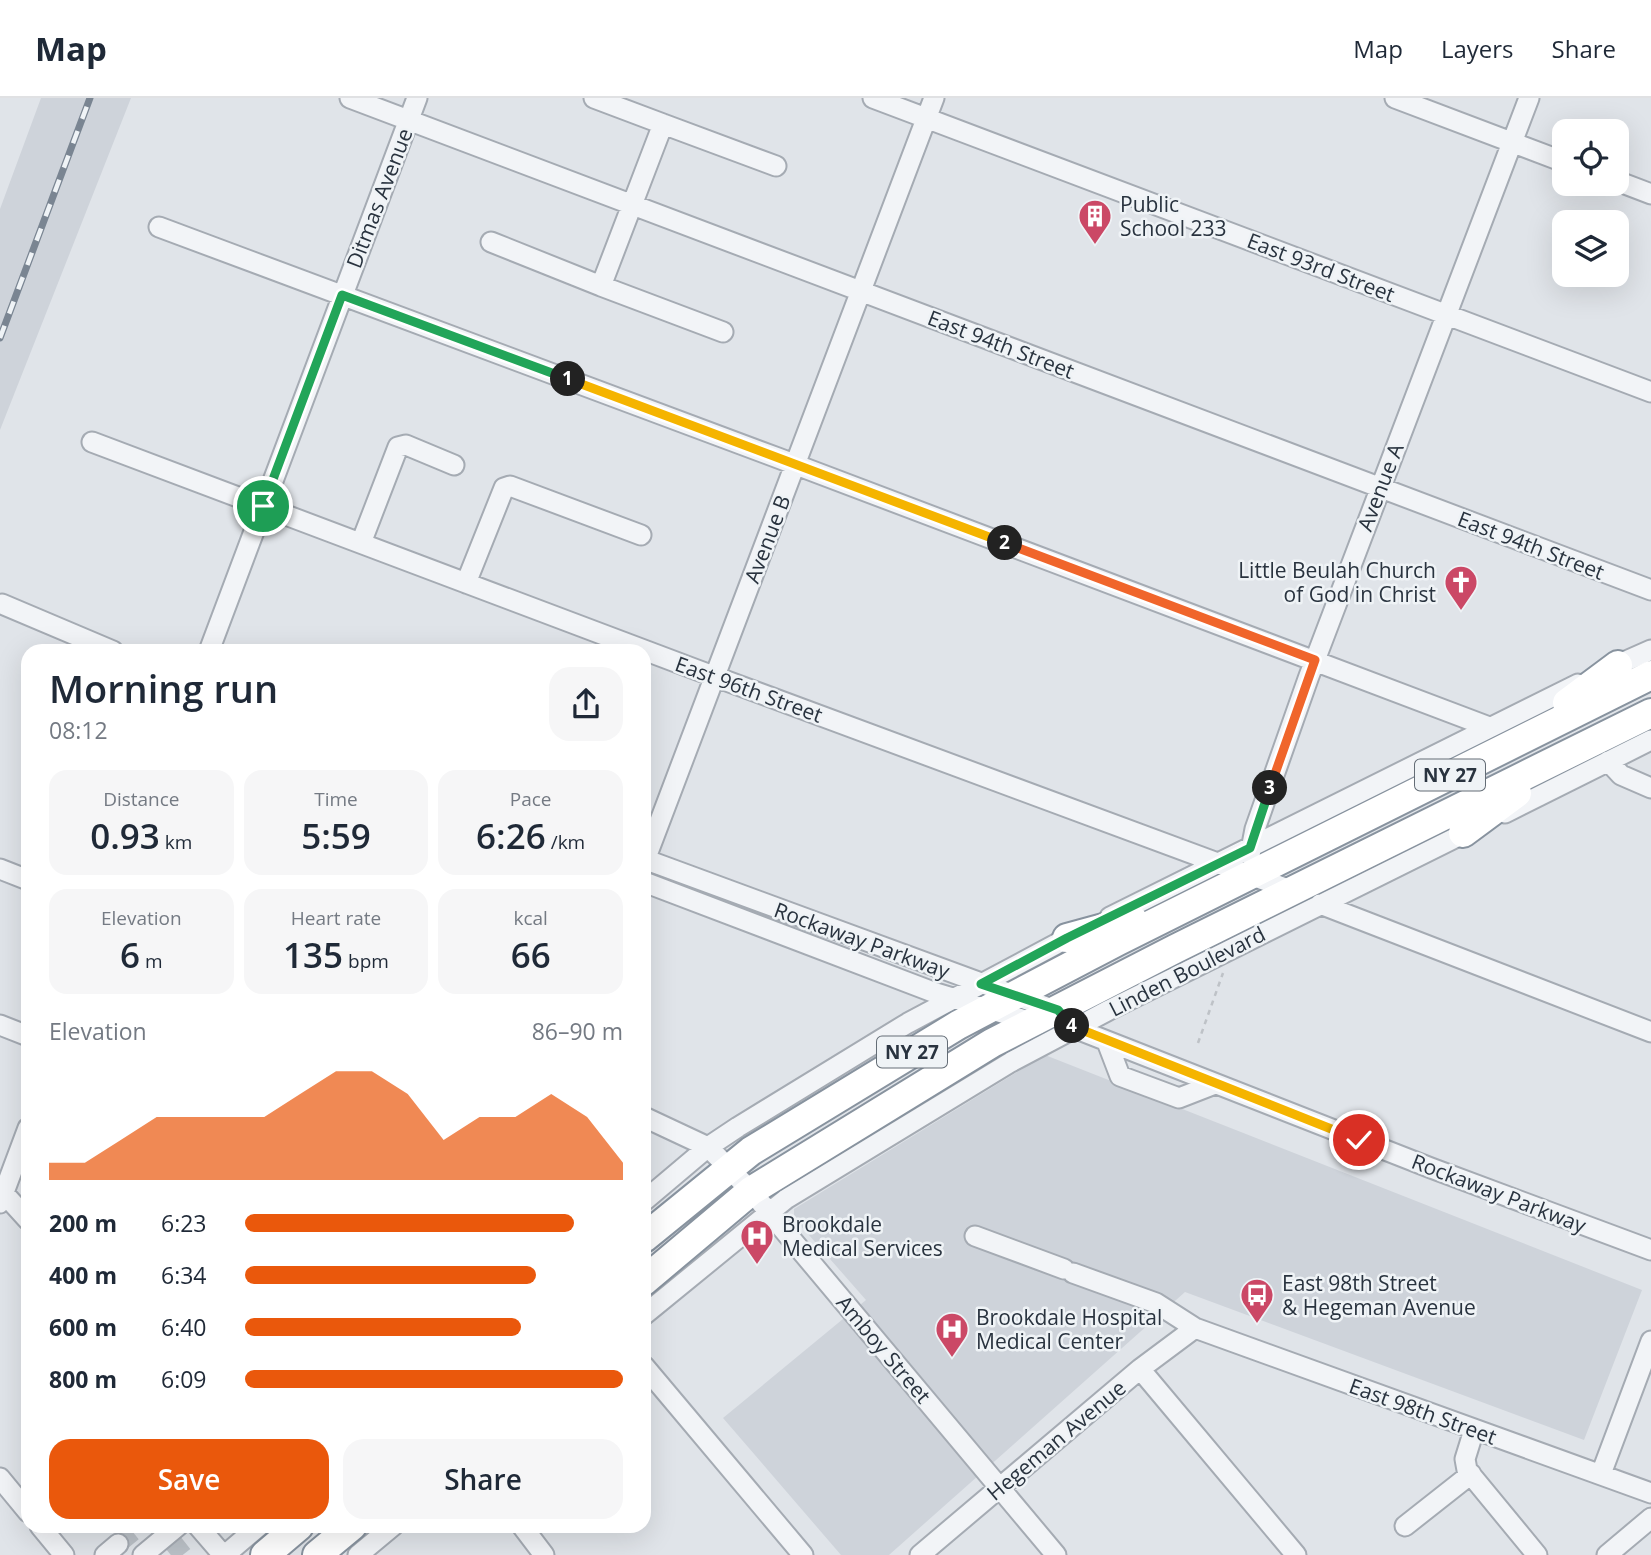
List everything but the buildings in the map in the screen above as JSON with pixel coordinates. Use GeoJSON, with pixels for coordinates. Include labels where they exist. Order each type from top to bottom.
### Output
{"type":"FeatureCollection","features":[{"type":"Feature","properties":{"kind":"highway"},"geometry":{"type":"LineString","coordinates":[[1527,737],[1618,665]]}},
{"type":"Feature","properties":{"kind":"highway","name":"NY 27"},"geometry":{"type":"LineString","coordinates":[[651,1232],[755,1148],[891,1065],[993,996],[1183,908],[1249,862],[1527,737],[1651,675]]}},
{"type":"Feature","properties":{"kind":"highway","name":"Linden Boulevard"},"geometry":{"type":"LineString","coordinates":[[651,1276],[992,1043],[1033,1023],[1066,1019],[1293,891],[1651,713]]}},
{"type":"Feature","properties":{"kind":"highway"},"geometry":{"type":"LineString","coordinates":[[1463,833],[1558,758]]}},
{"type":"Feature","properties":{"kind":"highway"},"geometry":{"type":"LineString","coordinates":[[1067,938],[1183,908]]}},
{"type":"Feature","properties":{"kind":"highway"},"geometry":{"type":"LineString","coordinates":[[265,1555],[291,1533]]}},
{"type":"Feature","properties":{"kind":"highway"},"geometry":{"type":"LineString","coordinates":[[317,1555],[344,1533]]}},
{"type":"Feature","properties":{"kind":"street","name":"East 94th Street"},"geometry":{"type":"LineString","coordinates":[[350,98],[1651,590]]}},
{"type":"Feature","properties":{"kind":"street","name":"Ditmas Avenue"},"geometry":{"type":"LineString","coordinates":[[212,644],[417,98]]}},
{"type":"Feature","properties":{"kind":"street"},"geometry":{"type":"LineString","coordinates":[[594,98],[776,166]]}},
{"type":"Feature","properties":{"kind":"street","name":"East 93rd Street"},"geometry":{"type":"LineString","coordinates":[[873,98],[1651,392]]}},
{"type":"Feature","properties":{"kind":"street","name":"Avenue B"},"geometry":{"type":"LineString","coordinates":[[651,842],[934,98]]}},
{"type":"Feature","properties":{"kind":"street"},"geometry":{"type":"LineString","coordinates":[[1395,98],[1552,157]]}},
{"type":"Feature","properties":{"kind":"street","name":"Avenue A"},"geometry":{"type":"LineString","coordinates":[[1249,862],[1315,660],[1529,98]]}},
{"type":"Feature","properties":{"kind":"street"},"geometry":{"type":"LineString","coordinates":[[601,286],[663,124]]}},
{"type":"Feature","properties":{"kind":"street"},"geometry":{"type":"LineString","coordinates":[[1629,186],[1651,194]]}},
{"type":"Feature","properties":{"kind":"street"},"geometry":{"type":"LineString","coordinates":[[159,227],[1489,727]]}},
{"type":"Feature","properties":{"kind":"street"},"geometry":{"type":"LineString","coordinates":[[491,242],[723,332]]}},
{"type":"Feature","properties":{"kind":"street","name":"East 96th Street"},"geometry":{"type":"LineString","coordinates":[[92,442],[628,644]]}},
{"type":"Feature","properties":{"kind":"street"},"geometry":{"type":"LineString","coordinates":[[361,543],[398,447],[406,445],[454,465]]}},
{"type":"Feature","properties":{"kind":"street"},"geometry":{"type":"LineString","coordinates":[[466,583],[504,488],[510,486],[641,535]]}},
{"type":"Feature","properties":{"kind":"street"},"geometry":{"type":"LineString","coordinates":[[2,604],[96,644]]}},
{"type":"Feature","properties":{"kind":"street"},"geometry":{"type":"LineString","coordinates":[[1293,891],[1249,862],[1489,727],[1651,650]]}},
{"type":"Feature","properties":{"kind":"street","name":"East 96th Street"},"geometry":{"type":"LineString","coordinates":[[651,653],[1218,863],[1249,862]]}},
{"type":"Feature","properties":{"kind":"street","name":"Linden Boulevard"},"geometry":{"type":"LineString","coordinates":[[651,1308],[760,1201],[787,1198],[1000,1069],[1066,1019],[1320,904],[1651,740]]}},
{"type":"Feature","properties":{"kind":"street"},"geometry":{"type":"LineString","coordinates":[[1608,761],[1621,775],[1651,788]]}},
{"type":"Feature","properties":{"kind":"street","name":"Rockaway Parkway"},"geometry":{"type":"LineString","coordinates":[[651,863],[993,996],[1066,1019],[1108,1042],[1431,1168],[1651,1250]]}},
{"type":"Feature","properties":{"kind":"street"},"geometry":{"type":"LineString","coordinates":[[993,996],[1067,938],[1218,863]]}},
{"type":"Feature","properties":{"kind":"street"},"geometry":{"type":"LineString","coordinates":[[0,869],[21,877]]}},
{"type":"Feature","properties":{"kind":"street","name":"Rockaway Parkway"},"geometry":{"type":"LineString","coordinates":[[651,884],[954,998],[993,996],[1033,1023]]}},
{"type":"Feature","properties":{"kind":"street"},"geometry":{"type":"LineString","coordinates":[[1320,904],[1651,1032]]}},
{"type":"Feature","properties":{"kind":"street"},"geometry":{"type":"LineString","coordinates":[[651,1194],[708,1147],[954,998]]}},
{"type":"Feature","properties":{"kind":"street"},"geometry":{"type":"LineString","coordinates":[[0,1025],[21,1034]]}},
{"type":"Feature","properties":{"kind":"street"},"geometry":{"type":"LineString","coordinates":[[1108,1042],[1121,1076],[1179,1098],[1215,1084]]}},
{"type":"Feature","properties":{"kind":"street"},"geometry":{"type":"LineString","coordinates":[[651,1120],[708,1147]]}},
{"type":"Feature","properties":{"kind":"street"},"geometry":{"type":"LineString","coordinates":[[21,1145],[1,1194],[21,1213]]}},
{"type":"Feature","properties":{"kind":"street","name":"Amboy Street"},"geometry":{"type":"LineString","coordinates":[[708,1147],[760,1201],[1056,1555]]}},
{"type":"Feature","properties":{"kind":"street","name":"East 98th Street"},"geometry":{"type":"LineString","coordinates":[[975,1236],[1156,1303],[1195,1328],[1651,1493]]}},
{"type":"Feature","properties":{"kind":"street","name":"Hegeman Avenue"},"geometry":{"type":"LineString","coordinates":[[920,1555],[1140,1369],[1195,1328]]}},
{"type":"Feature","properties":{"kind":"street"},"geometry":{"type":"LineString","coordinates":[[1601,1474],[1651,1342]]}},
{"type":"Feature","properties":{"kind":"street"},"geometry":{"type":"LineString","coordinates":[[1140,1369],[1296,1555]]}},
{"type":"Feature","properties":{"kind":"street"},"geometry":{"type":"LineString","coordinates":[[651,1374],[803,1555]]}},
{"type":"Feature","properties":{"kind":"street"},"geometry":{"type":"LineString","coordinates":[[1474,1430],[1465,1459],[1467,1470],[1537,1555]]}},
{"type":"Feature","properties":{"kind":"street"},"geometry":{"type":"LineString","coordinates":[[1405,1526],[1471,1474]]}},
{"type":"Feature","properties":{"kind":"street"},"geometry":{"type":"LineString","coordinates":[[0,1478],[21,1504]]}},
{"type":"Feature","properties":{"kind":"street"},"geometry":{"type":"LineString","coordinates":[[1608,1555],[1651,1518]]}},
{"type":"Feature","properties":{"kind":"street"},"geometry":{"type":"LineString","coordinates":[[46,1533],[64,1555]]}},
{"type":"Feature","properties":{"kind":"street"},"geometry":{"type":"LineString","coordinates":[[203,1533],[216,1552],[247,1533]]}},
{"type":"Feature","properties":{"kind":"street"},"geometry":{"type":"LineString","coordinates":[[358,1555],[385,1533]]}},
{"type":"Feature","properties":{"kind":"street"},"geometry":{"type":"LineString","coordinates":[[527,1533],[544,1555]]}},
{"type":"Feature","properties":{"kind":"street"},"geometry":{"type":"LineString","coordinates":[[147,1554],[172,1534]]}},
{"type":"Feature","properties":{"kind":"path"},"geometry":{"type":"LineString","coordinates":[[1198,1043],[1224,970]]}},
{"type":"Feature","properties":{"kind":"shaded area"},"geometry":{"type":"Polygon","coordinates":[[[41,98],[131,98],[0,430],[0,209],[41,98]]]}},
{"type":"Feature","properties":{"kind":"shaded area","name":"Brookdale Hospital Medical Center"},"geometry":{"type":"Polygon","coordinates":[[[1045,1055],[1642,1290],[1584,1440],[1185,1292],[889,1555],[841,1555],[723,1418],[866,1300],[794,1218],[794,1209],[1045,1055]]]}},
{"type":"Feature","properties":{"kind":"tunnel"},"geometry":{"type":"LineString","coordinates":[[118,1544],[131,1533]]}},
{"type":"Feature","properties":{"kind":"tunnel"},"geometry":{"type":"LineString","coordinates":[[171,1540],[183,1555]]}},
{"type":"Feature","properties":{"kind":"railway"},"geometry":{"type":"LineString","coordinates":[[0,338],[90,98]]}},
{"type":"Feature","properties":{"kind":"place","name":"Public School 233"},"geometry":{"type":"Point","coordinates":[1095,246]}},
{"type":"Feature","properties":{"kind":"place","name":"Little Beulah Church of God in Christ"},"geometry":{"type":"Point","coordinates":[1461,612]}},
{"type":"Feature","properties":{"kind":"place","name":"Brookdale Medical Services"},"geometry":{"type":"Point","coordinates":[757,1266]}},
{"type":"Feature","properties":{"kind":"place","name":"East 98th Street & Hegeman Avenue"},"geometry":{"type":"Point","coordinates":[1257,1325]}},
{"type":"Feature","properties":{"kind":"place","name":"Brookdale Hospital Medical Center"},"geometry":{"type":"Point","coordinates":[952,1359]}},
{"type":"Feature","properties":{"kind":"route"},"geometry":{"type":"LineString","coordinates":[[263,506],[342,295],[1315,660],[1250,848],[1067,938],[981,984],[1058,1010],[1074,1028],[1359,1140]]}}]}
